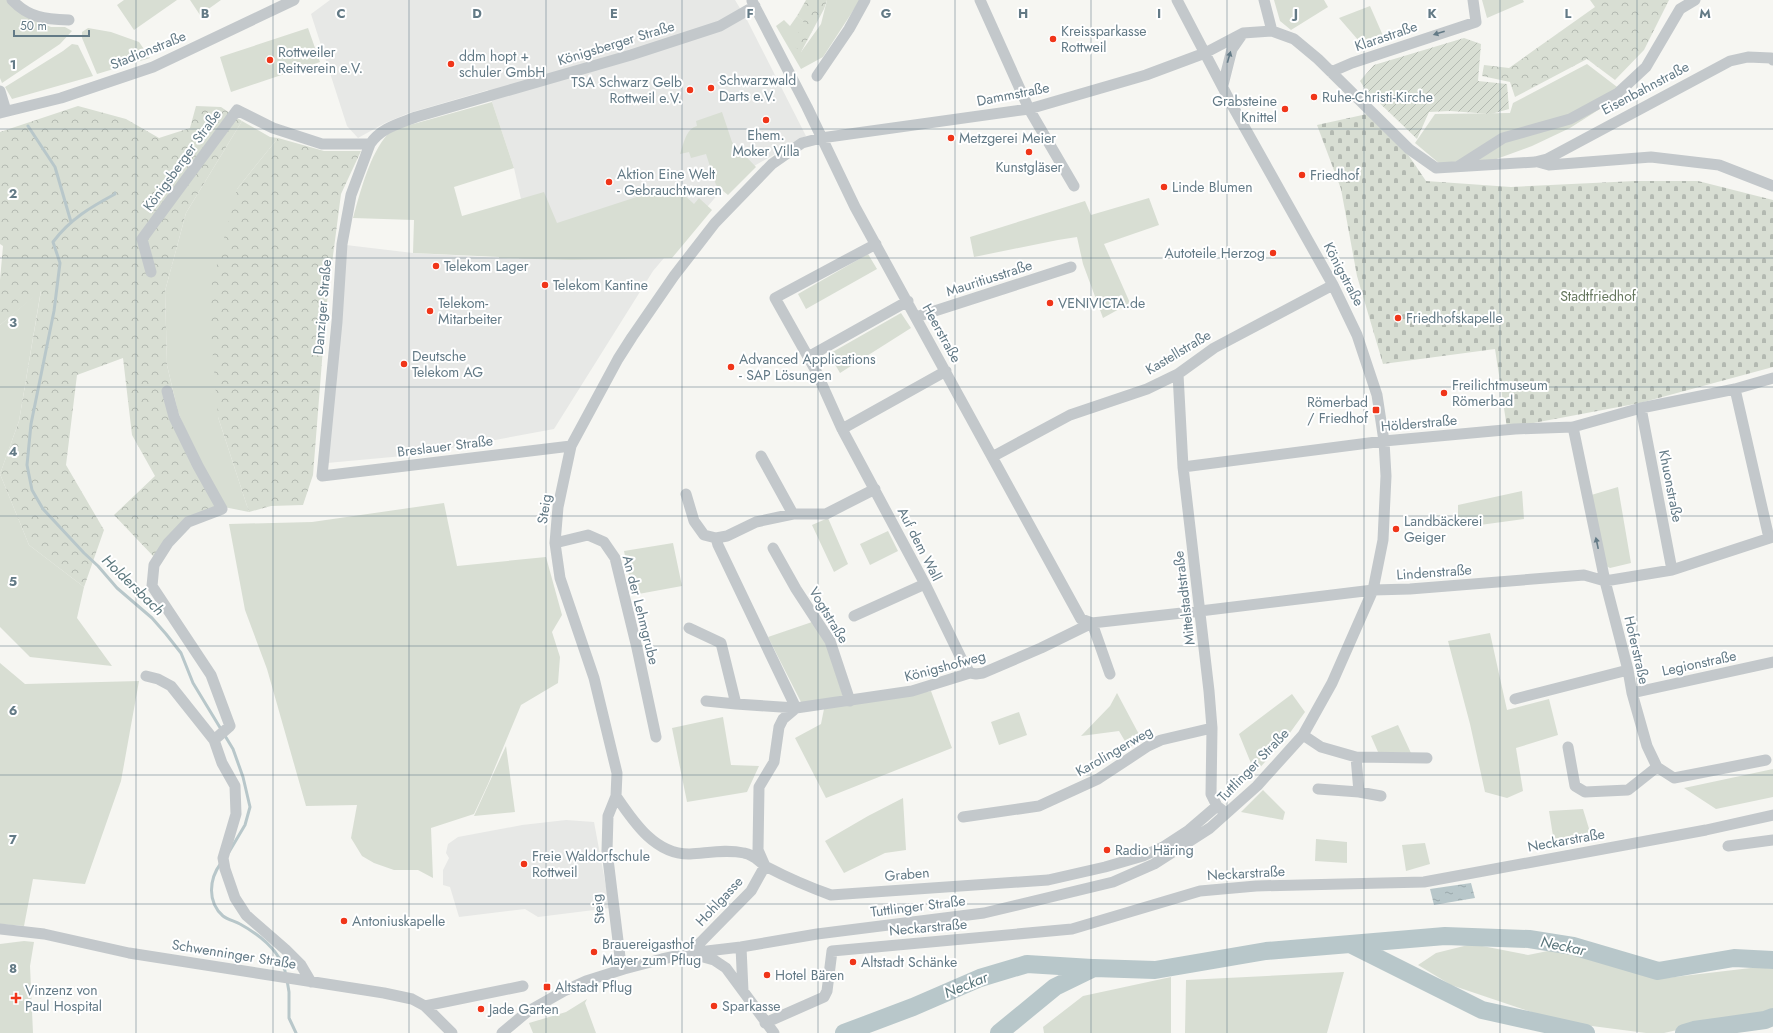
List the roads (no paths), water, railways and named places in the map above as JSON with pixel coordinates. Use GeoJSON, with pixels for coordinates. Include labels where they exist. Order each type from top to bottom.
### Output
{"type":"FeatureCollection","features":[{"type":"Feature","properties":{"kind":"street"},"geometry":{"type":"LineString","coordinates":[[12,0],[33,16],[69,20]]}},
{"type":"Feature","properties":{"kind":"street","name":"Stadionstraße"},"geometry":{"type":"LineString","coordinates":[[0,91],[3,112],[61,98],[153,67],[294,0]]}},
{"type":"Feature","properties":{"kind":"street"},"geometry":{"type":"LineString","coordinates":[[817,76],[849,29],[865,0]]}},
{"type":"Feature","properties":{"kind":"street"},"geometry":{"type":"LineString","coordinates":[[980,0],[1029,109],[1074,186]]}},
{"type":"Feature","properties":{"kind":"street","name":"Königstraße"},"geometry":{"type":"LineString","coordinates":[[1177,0],[1223,85],[1232,105],[1333,285],[1358,335],[1370,369],[1377,395],[1384,441],[1386,476],[1384,533],[1372,590]]}},
{"type":"Feature","properties":{"kind":"street"},"geometry":{"type":"LineString","coordinates":[[1264,0],[1272,30]]}},
{"type":"Feature","properties":{"kind":"street","name":"Klarastraße"},"geometry":{"type":"LineString","coordinates":[[1331,72],[1352,63],[1476,22],[1473,0]]}},
{"type":"Feature","properties":{"kind":"street"},"geometry":{"type":"LineString","coordinates":[[1457,168],[1503,138],[1570,119],[1618,93],[1646,67],[1680,9],[1695,0]]}},
{"type":"Feature","properties":{"kind":"street","name":"Heerstraße"},"geometry":{"type":"LineString","coordinates":[[754,3],[786,63],[855,207],[1081,619],[1092,622]]}},
{"type":"Feature","properties":{"kind":"street","name":"Königsberger Straße"},"geometry":{"type":"LineString","coordinates":[[151,272],[142,239],[237,110],[273,128],[322,144],[370,144],[375,137],[388,128],[416,117],[630,55],[713,29],[720,26],[754,3]]}},
{"type":"Feature","properties":{"kind":"street","name":"Eisenbahnstraße"},"geometry":{"type":"LineString","coordinates":[[1205,53],[1243,33],[1272,30],[1294,39],[1331,72],[1409,149],[1436,168],[1457,168],[1535,162],[1547,159],[1730,61],[1748,57],[1771,58],[1773,60]]}},
{"type":"Feature","properties":{"kind":"street"},"geometry":{"type":"LineString","coordinates":[[1223,85],[1232,49],[1243,33]]}},
{"type":"Feature","properties":{"kind":"street","name":"Dammstraße"},"geometry":{"type":"LineString","coordinates":[[821,138],[1029,109],[1146,76],[1205,53]]}},
{"type":"Feature","properties":{"kind":"street","name":"Steig"},"geometry":{"type":"LineString","coordinates":[[624,969],[616,935],[607,851],[608,816],[616,796],[617,773],[594,678],[560,578],[555,543],[558,507],[571,446],[618,359],[636,331],[674,276],[715,223],[772,164],[802,143],[821,138]]}},
{"type":"Feature","properties":{"kind":"street","name":"Danziger Straße"},"geometry":{"type":"LineString","coordinates":[[322,476],[342,244],[351,195],[370,144]]}},
{"type":"Feature","properties":{"kind":"street","name":"Eisenbahnstraße"},"geometry":{"type":"LineString","coordinates":[[1535,162],[1549,165],[1651,156],[1719,165],[1773,186]]}},
{"type":"Feature","properties":{"kind":"street","name":"Auf dem Wall"},"geometry":{"type":"LineString","coordinates":[[876,244],[775,298],[808,357],[842,429],[925,584],[963,662],[970,672]]}},
{"type":"Feature","properties":{"kind":"street","name":"Mauritiusstraße"},"geometry":{"type":"LineString","coordinates":[[916,316],[1071,267]]}},
{"type":"Feature","properties":{"kind":"street","name":"Kastellstraße"},"geometry":{"type":"LineString","coordinates":[[992,457],[1070,415],[1147,389],[1178,374],[1214,348],[1333,285]]}},
{"type":"Feature","properties":{"kind":"street"},"geometry":{"type":"LineString","coordinates":[[808,357],[908,302]]}},
{"type":"Feature","properties":{"kind":"street"},"geometry":{"type":"LineString","coordinates":[[842,429],[946,371]]}},
{"type":"Feature","properties":{"kind":"street","name":"Mittelstadtstraße"},"geometry":{"type":"LineString","coordinates":[[1178,374],[1183,467],[1212,728],[1211,794],[1217,806]]}},
{"type":"Feature","properties":{"kind":"street","name":"Hölderstraße"},"geometry":{"type":"LineString","coordinates":[[1183,467],[1384,441],[1515,429],[1573,427],[1641,408],[1735,388],[1773,378]]}},
{"type":"Feature","properties":{"kind":"street"},"geometry":{"type":"LineString","coordinates":[[1735,388],[1771,537]]}},
{"type":"Feature","properties":{"kind":"street"},"geometry":{"type":"LineString","coordinates":[[167,391],[174,417],[198,466],[222,509],[188,522],[168,543],[154,565],[152,586],[211,675],[230,726],[220,735]]}},
{"type":"Feature","properties":{"kind":"street","name":"Khuonstraße"},"geometry":{"type":"LineString","coordinates":[[1641,408],[1672,570]]}},
{"type":"Feature","properties":{"kind":"street","name":"Hoferstraße"},"geometry":{"type":"LineString","coordinates":[[1573,427],[1606,581],[1632,692],[1647,746],[1657,766],[1674,778],[1766,760]]}},
{"type":"Feature","properties":{"kind":"street","name":"Breslauer Straße"},"geometry":{"type":"LineString","coordinates":[[322,476],[571,446]]}},
{"type":"Feature","properties":{"kind":"street"},"geometry":{"type":"LineString","coordinates":[[761,456],[793,514]]}},
{"type":"Feature","properties":{"kind":"street"},"geometry":{"type":"LineString","coordinates":[[686,494],[694,522],[704,535],[716,538],[727,536],[756,522],[793,514],[826,514],[875,489]]}},
{"type":"Feature","properties":{"kind":"street","name":"An der Lehmgrube"},"geometry":{"type":"LineString","coordinates":[[555,543],[588,535],[604,542],[615,558],[637,648],[656,738]]}},
{"type":"Feature","properties":{"kind":"street","name":"Lindenstraße"},"geometry":{"type":"LineString","coordinates":[[1092,622],[1200,611],[1372,590],[1410,589],[1584,575],[1606,581],[1672,570],[1771,537]]}},
{"type":"Feature","properties":{"kind":"street"},"geometry":{"type":"LineString","coordinates":[[716,538],[796,708],[783,719],[778,727],[774,762],[759,786],[758,850],[765,866]]}},
{"type":"Feature","properties":{"kind":"street","name":"Vogtstraße"},"geometry":{"type":"LineString","coordinates":[[773,548],[786,572],[830,641],[850,701]]}},
{"type":"Feature","properties":{"kind":"street"},"geometry":{"type":"LineString","coordinates":[[854,616],[925,584]]}},
{"type":"Feature","properties":{"kind":"street","name":"Tuttlinger Straße"},"geometry":{"type":"LineString","coordinates":[[502,1033],[527,1012],[564,991],[624,969],[690,953],[741,947],[817,934],[984,913],[1113,882],[1154,864],[1185,844],[1226,814],[1257,786],[1302,735],[1332,683],[1372,590]]}},
{"type":"Feature","properties":{"kind":"street"},"geometry":{"type":"LineString","coordinates":[[1092,622],[1110,674]]}},
{"type":"Feature","properties":{"kind":"street","name":"Königshofweg"},"geometry":{"type":"LineString","coordinates":[[706,702],[796,708],[912,691],[970,672],[976,674],[983,673],[1041,648],[1092,622]]}},
{"type":"Feature","properties":{"kind":"street"},"geometry":{"type":"LineString","coordinates":[[689,628],[721,643],[736,704]]}},
{"type":"Feature","properties":{"kind":"street","name":"Legionstraße"},"geometry":{"type":"LineString","coordinates":[[1632,692],[1773,662]]}},
{"type":"Feature","properties":{"kind":"street"},"geometry":{"type":"LineString","coordinates":[[1515,699],[1628,670]]}},
{"type":"Feature","properties":{"kind":"street"},"geometry":{"type":"LineString","coordinates":[[146,676],[158,679],[171,686],[220,735],[222,763],[236,786],[236,814],[223,858],[225,869],[235,898],[246,915],[301,965],[311,982]]}},
{"type":"Feature","properties":{"kind":"street","name":"Karolingerweg"},"geometry":{"type":"LineString","coordinates":[[963,817],[1038,806],[1098,779],[1148,746],[1161,740],[1212,728]]}},
{"type":"Feature","properties":{"kind":"street","name":"Tuttlinger Straße"},"geometry":{"type":"LineString","coordinates":[[1302,735],[1321,747],[1356,757],[1427,758]]}},
{"type":"Feature","properties":{"kind":"street"},"geometry":{"type":"LineString","coordinates":[[1568,747],[1575,786],[1585,792],[1628,790],[1657,766]]}},
{"type":"Feature","properties":{"kind":"street"},"geometry":{"type":"LineString","coordinates":[[1356,757],[1359,792]]}},
{"type":"Feature","properties":{"kind":"street"},"geometry":{"type":"LineString","coordinates":[[1318,789],[1359,792],[1381,796]]}},
{"type":"Feature","properties":{"kind":"street","name":"Graben"},"geometry":{"type":"LineString","coordinates":[[616,796],[634,822],[650,838],[669,850],[687,854],[721,851],[744,853],[756,857],[765,866],[800,884],[831,895],[956,885],[1048,880],[1143,856],[1163,847],[1189,830],[1217,806]]}},
{"type":"Feature","properties":{"kind":"street"},"geometry":{"type":"LineString","coordinates":[[1217,806],[1226,814]]}},
{"type":"Feature","properties":{"kind":"street","name":"Neckarstraße"},"geometry":{"type":"LineString","coordinates":[[765,1023],[824,997],[827,991],[832,951],[1072,929],[1200,891],[1256,886],[1424,882],[1706,830],[1773,815]]}},
{"type":"Feature","properties":{"kind":"street"},"geometry":{"type":"LineString","coordinates":[[1728,846],[1773,840]]}},
{"type":"Feature","properties":{"kind":"street","name":"Hohlgasse"},"geometry":{"type":"LineString","coordinates":[[690,953],[751,891],[765,866]]}},
{"type":"Feature","properties":{"kind":"street","name":"Schwenninger Straße"},"geometry":{"type":"LineString","coordinates":[[0,928],[31,932],[129,953],[384,993],[412,999],[425,1006],[452,1033]]}},
{"type":"Feature","properties":{"kind":"street"},"geometry":{"type":"LineString","coordinates":[[741,947],[743,992]]}},
{"type":"Feature","properties":{"kind":"street"},"geometry":{"type":"LineString","coordinates":[[690,953],[714,960],[726,968],[765,1023],[774,1033]]}},
{"type":"Feature","properties":{"kind":"street"},"geometry":{"type":"LineString","coordinates":[[425,1006],[523,986]]}},
{"type":"Feature","properties":{"kind":"water"},"geometry":{"type":"Polygon","coordinates":[[[1471,883],[1475,898],[1434,905],[1430,889],[1471,883]]]}},
{"type":"Feature","properties":{"kind":"waterway","name":"Holdersbach"},"geometry":{"type":"LineString","coordinates":[[28,126],[55,167],[71,222]]}},
{"type":"Feature","properties":{"kind":"waterway","name":"Holdersbach"},"geometry":{"type":"LineString","coordinates":[[115,193],[74,220],[53,242],[60,263],[54,311],[31,424],[27,465],[32,490],[43,509],[117,588],[152,618],[181,653],[193,683],[233,749],[243,777],[250,807],[245,825],[229,852]]}},
{"type":"Feature","properties":{"kind":"waterway","name":"Holdersbach"},"geometry":{"type":"LineString","coordinates":[[221,863],[212,883],[212,897],[214,904],[223,916],[248,928],[269,945],[280,958],[286,975]]}},
{"type":"Feature","properties":{"kind":"waterway","name":"Neckar"},"geometry":{"type":"LineString","coordinates":[[999,1033],[1055,987],[1094,968],[1155,970],[1266,951],[1445,936],[1529,939],[1573,946],[1658,971],[1734,958],[1773,960]]}},
{"type":"Feature","properties":{"kind":"waterway","name":"Neckar"},"geometry":{"type":"LineString","coordinates":[[1350,944],[1482,1010],[1586,1033]]}},
{"type":"Feature","properties":{"kind":"waterway","name":"Neckar"},"geometry":{"type":"LineString","coordinates":[[844,1033],[913,1007],[980,978],[1027,964],[1092,968]]}},
{"type":"Feature","properties":{"kind":"waterway","name":"Holdersbach"},"geometry":{"type":"LineString","coordinates":[[287,980],[289,992],[289,1018],[296,1033]]}},
{"type":"Feature","properties":{"kind":"waterway","name":"Neckar"},"geometry":{"type":"LineString","coordinates":[[1684,1033],[1694,1030],[1765,1020],[1773,1017]]}},
{"type":"Feature","properties":{"kind":"place","name":"Kreissparkasse Rottweil"},"geometry":{"type":"Point","coordinates":[1053,39]}},
{"type":"Feature","properties":{"kind":"place","name":"Rottweiler Reitverein e.V."},"geometry":{"type":"Point","coordinates":[270,60]}},
{"type":"Feature","properties":{"kind":"place","name":"ddm hopt + schuler GmbH"},"geometry":{"type":"Point","coordinates":[451,64]}},
{"type":"Feature","properties":{"kind":"place","name":"Schwarzwald Darts e.V."},"geometry":{"type":"Point","coordinates":[711,88]}},
{"type":"Feature","properties":{"kind":"place","name":"TSA Schwarz Gelb Rottweil e.V."},"geometry":{"type":"Point","coordinates":[690,90]}},
{"type":"Feature","properties":{"kind":"place","name":"Ruhe-Christi-Kirche"},"geometry":{"type":"Point","coordinates":[1314,97]}},
{"type":"Feature","properties":{"kind":"place","name":"Grabsteine Knittel"},"geometry":{"type":"Point","coordinates":[1285,109]}},
{"type":"Feature","properties":{"kind":"place","name":"Ehem. Moker Villa"},"geometry":{"type":"Point","coordinates":[766,120]}},
{"type":"Feature","properties":{"kind":"place","name":"Metzgerei Meier"},"geometry":{"type":"Point","coordinates":[951,138]}},
{"type":"Feature","properties":{"kind":"place","name":"Kunstgläser"},"geometry":{"type":"Point","coordinates":[1029,152]}},
{"type":"Feature","properties":{"kind":"place","name":"Friedhof"},"geometry":{"type":"Point","coordinates":[1302,175]}},
{"type":"Feature","properties":{"kind":"place","name":"Aktion Eine Welt - Gebrauchtwaren"},"geometry":{"type":"Point","coordinates":[609,182]}},
{"type":"Feature","properties":{"kind":"place","name":"Linde Blumen"},"geometry":{"type":"Point","coordinates":[1164,187]}},
{"type":"Feature","properties":{"kind":"place","name":"Autoteile Herzog"},"geometry":{"type":"Point","coordinates":[1273,253]}},
{"type":"Feature","properties":{"kind":"place","name":"Telekom Lager"},"geometry":{"type":"Point","coordinates":[436,266]}},
{"type":"Feature","properties":{"kind":"place","name":"Telekom Kantine"},"geometry":{"type":"Point","coordinates":[545,285]}},
{"type":"Feature","properties":{"kind":"place","name":"VENIVICTA.de"},"geometry":{"type":"Point","coordinates":[1050,303]}},
{"type":"Feature","properties":{"kind":"place","name":"Telekom- Mitarbeiter"},"geometry":{"type":"Point","coordinates":[430,311]}},
{"type":"Feature","properties":{"kind":"place","name":"Friedhofskapelle"},"geometry":{"type":"Point","coordinates":[1398,318]}},
{"type":"Feature","properties":{"kind":"place","name":"Deutsche Telekom AG"},"geometry":{"type":"Point","coordinates":[404,364]}},
{"type":"Feature","properties":{"kind":"place","name":"Advanced Applications - SAP Lösungen"},"geometry":{"type":"Point","coordinates":[731,367]}},
{"type":"Feature","properties":{"kind":"place","name":"Freilichtmuseum Römerbad"},"geometry":{"type":"Point","coordinates":[1444,393]}},
{"type":"Feature","properties":{"kind":"place","name":"Römerbad / Friedhof"},"geometry":{"type":"Point","coordinates":[1376,410]}},
{"type":"Feature","properties":{"kind":"place","name":"Landbäckerei Geiger"},"geometry":{"type":"Point","coordinates":[1396,529]}},
{"type":"Feature","properties":{"kind":"place","name":"Radio Häring"},"geometry":{"type":"Point","coordinates":[1107,850]}},
{"type":"Feature","properties":{"kind":"place","name":"Freie Waldorfschule Rottweil"},"geometry":{"type":"Point","coordinates":[524,864]}},
{"type":"Feature","properties":{"kind":"place","name":"Antoniuskapelle"},"geometry":{"type":"Point","coordinates":[344,921]}},
{"type":"Feature","properties":{"kind":"place","name":"Brauereigasthof Mayer zum Pflug"},"geometry":{"type":"Point","coordinates":[594,952]}},
{"type":"Feature","properties":{"kind":"place","name":"Altstadt Schänke"},"geometry":{"type":"Point","coordinates":[853,962]}},
{"type":"Feature","properties":{"kind":"place","name":"Hotel Bären"},"geometry":{"type":"Point","coordinates":[767,975]}},
{"type":"Feature","properties":{"kind":"place","name":"Altstadt Pflug"},"geometry":{"type":"Point","coordinates":[547,987]}},
{"type":"Feature","properties":{"kind":"place","name":"Vinzenz von Paul Hospital"},"geometry":{"type":"Point","coordinates":[16,998]}},
{"type":"Feature","properties":{"kind":"place","name":"Sparkasse"},"geometry":{"type":"Point","coordinates":[714,1006]}},
{"type":"Feature","properties":{"kind":"place","name":"Jade Garten"},"geometry":{"type":"Point","coordinates":[481,1009]}},
{"type":"Feature","properties":{"kind":"park label","name":"Stadtfriedhof"},"geometry":{"type":"Point","coordinates":[1598,296]}}]}
